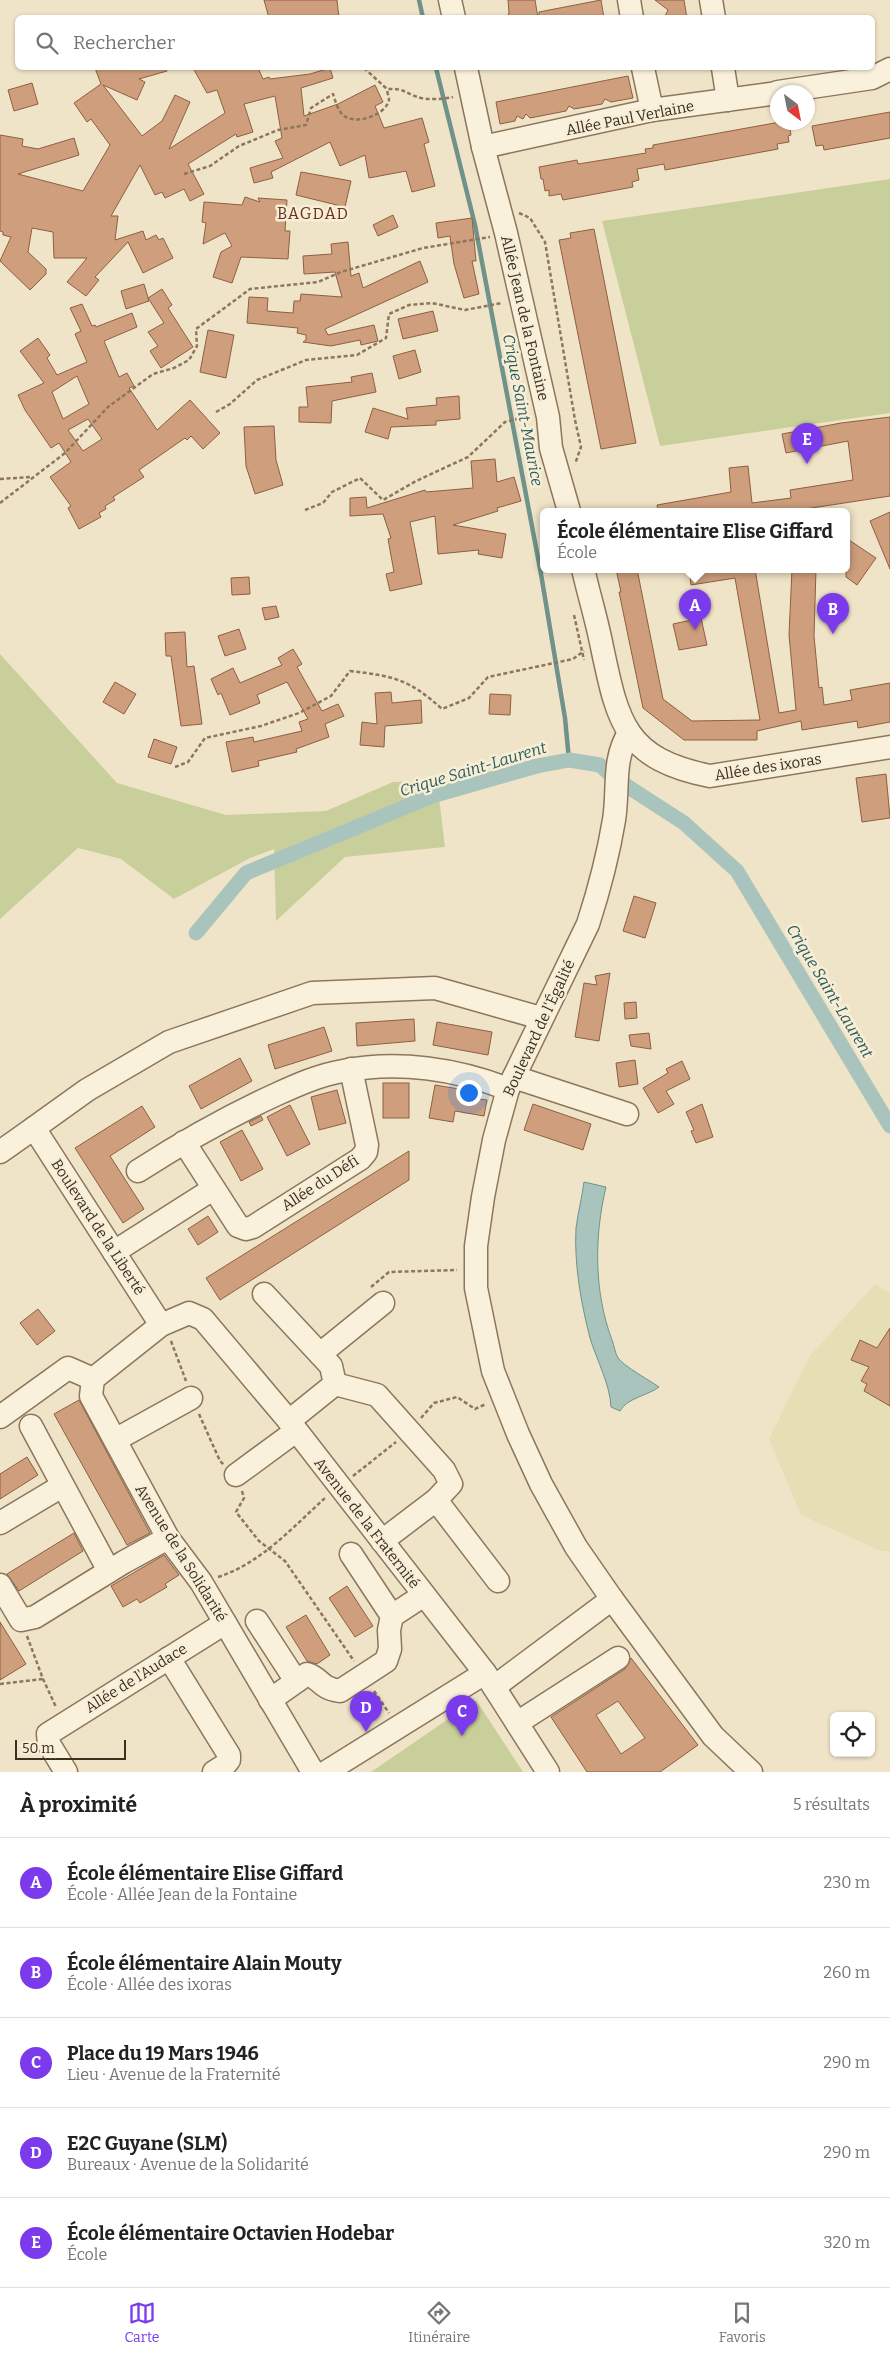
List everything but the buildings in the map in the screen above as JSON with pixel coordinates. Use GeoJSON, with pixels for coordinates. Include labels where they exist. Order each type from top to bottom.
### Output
{"type":"FeatureCollection","features":[{"type":"Feature","properties":{"kind":"street"},"geometry":{"type":"LineString","coordinates":[[450,0],[453,15]]}},
{"type":"Feature","properties":{"kind":"street"},"geometry":{"type":"LineString","coordinates":[[629,0],[632,15]]}},
{"type":"Feature","properties":{"kind":"street"},"geometry":{"type":"LineString","coordinates":[[711,0],[714,15]]}},
{"type":"Feature","properties":{"kind":"street","name":"Allée Paul Verlaine"},"geometry":{"type":"LineString","coordinates":[[815,87],[872,78],[890,69]]}},
{"type":"Feature","properties":{"kind":"street","name":"Allée Jean de la Fontaine"},"geometry":{"type":"LineString","coordinates":[[470,70],[483,147],[506,234],[548,417],[552,448],[568,508]]}},
{"type":"Feature","properties":{"kind":"street"},"geometry":{"type":"LineString","coordinates":[[643,70],[652,110]]}},
{"type":"Feature","properties":{"kind":"street"},"geometry":{"type":"LineString","coordinates":[[723,70],[728,100]]}},
{"type":"Feature","properties":{"kind":"street","name":"Allée Paul Verlaine"},"geometry":{"type":"LineString","coordinates":[[483,147],[652,110],[770,94]]}},
{"type":"Feature","properties":{"kind":"street"},"geometry":{"type":"LineString","coordinates":[[584,573],[610,690],[620,718],[629,733]]}},
{"type":"Feature","properties":{"kind":"street","name":"Allée des ixoras"},"geometry":{"type":"LineString","coordinates":[[629,733],[662,760],[688,772],[710,776],[890,747]]}},
{"type":"Feature","properties":{"kind":"street","name":"Boulevard de l'Égalité"},"geometry":{"type":"LineString","coordinates":[[629,733],[621,746],[617,762],[614,817],[604,872],[588,924],[511,1083],[494,1140],[476,1246],[476,1288],[493,1371],[541,1484],[576,1547],[712,1736],[751,1772]]}},
{"type":"Feature","properties":{"kind":"street"},"geometry":{"type":"LineString","coordinates":[[0,1152],[87,1090],[170,1042],[312,993],[436,988],[541,1018]]}},
{"type":"Feature","properties":{"kind":"street"},"geometry":{"type":"LineString","coordinates":[[138,1171],[184,1142],[252,1105],[307,1081],[351,1070],[384,1066],[454,1072],[511,1083],[627,1114]]}},
{"type":"Feature","properties":{"kind":"street","name":"Allée du Défi"},"geometry":{"type":"LineString","coordinates":[[184,1142],[238,1226],[246,1229],[253,1227],[360,1159],[366,1152],[367,1145],[351,1070]]}},
{"type":"Feature","properties":{"kind":"street","name":"Boulevard de la Liberté"},"geometry":{"type":"LineString","coordinates":[[34,1128],[161,1325]]}},
{"type":"Feature","properties":{"kind":"street"},"geometry":{"type":"LineString","coordinates":[[114,1252],[213,1189]]}},
{"type":"Feature","properties":{"kind":"street"},"geometry":{"type":"LineString","coordinates":[[264,1294],[331,1366],[335,1384]]}},
{"type":"Feature","properties":{"kind":"street"},"geometry":{"type":"LineString","coordinates":[[320,1354],[383,1303]]}},
{"type":"Feature","properties":{"kind":"street","name":"Avenue de la Fraternité"},"geometry":{"type":"LineString","coordinates":[[161,1325],[189,1313],[203,1319],[293,1426],[490,1680],[548,1772]]}},
{"type":"Feature","properties":{"kind":"street"},"geometry":{"type":"LineString","coordinates":[[0,1417],[68,1368],[93,1379],[161,1325]]}},
{"type":"Feature","properties":{"kind":"street","name":"Avenue de la Solidarité"},"geometry":{"type":"LineString","coordinates":[[93,1379],[90,1396],[168,1538],[201,1582],[312,1772]]}},
{"type":"Feature","properties":{"kind":"street"},"geometry":{"type":"LineString","coordinates":[[236,1475],[293,1426],[335,1384]]}},
{"type":"Feature","properties":{"kind":"street"},"geometry":{"type":"LineString","coordinates":[[335,1384],[377,1395],[444,1470],[451,1484],[436,1500],[382,1541]]}},
{"type":"Feature","properties":{"kind":"street"},"geometry":{"type":"LineString","coordinates":[[115,1440],[191,1398]]}},
{"type":"Feature","properties":{"kind":"street"},"geometry":{"type":"LineString","coordinates":[[31,1426],[109,1571]]}},
{"type":"Feature","properties":{"kind":"street"},"geometry":{"type":"LineString","coordinates":[[0,1522],[62,1486]]}},
{"type":"Feature","properties":{"kind":"street"},"geometry":{"type":"LineString","coordinates":[[436,1500],[498,1581]]}},
{"type":"Feature","properties":{"kind":"street"},"geometry":{"type":"LineString","coordinates":[[0,1585],[21,1620],[35,1617],[109,1571],[168,1538]]}},
{"type":"Feature","properties":{"kind":"street"},"geometry":{"type":"LineString","coordinates":[[351,1554],[392,1616]]}},
{"type":"Feature","properties":{"kind":"street"},"geometry":{"type":"LineString","coordinates":[[270,1700],[307,1674],[312,1675],[328,1690],[340,1691],[386,1661],[390,1649],[389,1630],[392,1616],[424,1595]]}},
{"type":"Feature","properties":{"kind":"street"},"geometry":{"type":"LineString","coordinates":[[326,1772],[398,1727],[490,1680],[612,1599]]}},
{"type":"Feature","properties":{"kind":"street"},"geometry":{"type":"LineString","coordinates":[[257,1621],[296,1681]]}},
{"type":"Feature","properties":{"kind":"street","name":"Allée de l'Audace"},"geometry":{"type":"LineString","coordinates":[[56,1729],[225,1623]]}},
{"type":"Feature","properties":{"kind":"street"},"geometry":{"type":"LineString","coordinates":[[169,1658],[229,1754],[229,1760],[225,1765],[214,1772]]}},
{"type":"Feature","properties":{"kind":"street"},"geometry":{"type":"LineString","coordinates":[[517,1723],[618,1658]]}},
{"type":"Feature","properties":{"kind":"street"},"geometry":{"type":"LineString","coordinates":[[56,1729],[49,1744],[66,1772]]}},
{"type":"Feature","properties":{"kind":"path"},"geometry":{"type":"LineString","coordinates":[[184,174],[210,166],[239,146],[278,130],[306,125],[310,108],[333,94],[342,115],[352,120],[366,120],[385,107],[389,100],[387,89],[366,70]]}},
{"type":"Feature","properties":{"kind":"path"},"geometry":{"type":"LineString","coordinates":[[387,89],[401,88],[421,98],[449,98]]}},
{"type":"Feature","properties":{"kind":"path"},"geometry":{"type":"LineString","coordinates":[[0,503],[65,453],[108,407],[153,374],[174,368],[189,360],[198,346],[196,328],[250,289],[318,282],[341,272],[423,248],[488,238]]}},
{"type":"Feature","properties":{"kind":"path"},"geometry":{"type":"LineString","coordinates":[[216,412],[230,404],[257,380],[306,360],[357,355],[386,338],[389,314],[409,305],[432,303],[465,310],[500,304]]}},
{"type":"Feature","properties":{"kind":"path"},"geometry":{"type":"LineString","coordinates":[[305,510],[323,504],[332,492],[360,478],[383,500],[416,481],[468,457],[505,422],[528,416]]}},
{"type":"Feature","properties":{"kind":"path"},"geometry":{"type":"LineString","coordinates":[[0,479],[33,477]]}},
{"type":"Feature","properties":{"kind":"path"},"geometry":{"type":"LineString","coordinates":[[574,614],[584,660]]}},
{"type":"Feature","properties":{"kind":"path"},"geometry":{"type":"LineString","coordinates":[[175,767],[188,762],[205,738],[261,726],[299,713],[330,696],[350,671],[390,676],[423,692],[442,709],[469,698],[488,677],[573,659]]}},
{"type":"Feature","properties":{"kind":"path"},"geometry":{"type":"LineString","coordinates":[[161,1325],[172,1344],[191,1398],[220,1461],[236,1475],[244,1498],[236,1512],[259,1540],[285,1561],[398,1727]]}},
{"type":"Feature","properties":{"kind":"path"},"geometry":{"type":"LineString","coordinates":[[21,1620],[43,1679],[56,1729]]}},
{"type":"Feature","properties":{"kind":"path"},"geometry":{"type":"LineString","coordinates":[[0,1684],[43,1679]]}},
{"type":"Feature","properties":{"kind":"shaded area"},"geometry":{"type":"Polygon","coordinates":[[[875,1284],[890,1293],[890,1551],[881,1551],[801,1515],[769,1439],[810,1356],[875,1284]]]}},
{"type":"Feature","properties":{"kind":"green space"},"geometry":{"type":"Polygon","coordinates":[[[890,179],[890,413],[660,446],[602,221],[890,179]]]}},
{"type":"Feature","properties":{"kind":"green space"},"geometry":{"type":"Polygon","coordinates":[[[0,654],[117,783],[226,815],[326,811],[393,782],[437,781],[445,847],[345,857],[276,921],[274,849],[250,858],[174,899],[121,859],[78,848],[0,919],[0,654]]]}},
{"type":"Feature","properties":{"kind":"green space"},"geometry":{"type":"Polygon","coordinates":[[[476,1700],[523,1772],[371,1772],[476,1700]]]}},
{"type":"Feature","properties":{"kind":"water"},"geometry":{"type":"Polygon","coordinates":[[[584,1182],[606,1187],[599,1225],[599,1284],[606,1322],[616,1354],[626,1365],[659,1387],[627,1403],[620,1411],[611,1407],[606,1381],[590,1338],[579,1283],[576,1228],[584,1182]]]}},
{"type":"Feature","properties":{"kind":"waterway","name":"Crique Saint-Maurice"},"geometry":{"type":"LineString","coordinates":[[419,0],[422,15]]}},
{"type":"Feature","properties":{"kind":"waterway","name":"Crique Saint-Maurice"},"geometry":{"type":"LineString","coordinates":[[436,70],[475,225],[540,569]]}},
{"type":"Feature","properties":{"kind":"waterway","name":"Crique Saint-Maurice"},"geometry":{"type":"LineString","coordinates":[[541,573],[565,718],[569,760]]}},
{"type":"Feature","properties":{"kind":"waterway","name":"Crique Saint-Laurent"},"geometry":{"type":"LineString","coordinates":[[196,933],[246,873],[432,796],[537,766],[569,760],[600,765],[613,777],[684,823],[737,871],[890,1126]]}},
{"type":"Feature","properties":{"kind":"place","name":"École élémentaire Octavien Hodebar"},"geometry":{"type":"Point","coordinates":[807,464]}},
{"type":"Feature","properties":{"kind":"place","name":"École élémentaire Elise Giffard"},"geometry":{"type":"Point","coordinates":[695,630]}},
{"type":"Feature","properties":{"kind":"place","name":"École élémentaire Alain Mouty"},"geometry":{"type":"Point","coordinates":[833,634]}},
{"type":"Feature","properties":{"kind":"place","name":"E2C Guyane (SLM)"},"geometry":{"type":"Point","coordinates":[366,1732]}},
{"type":"Feature","properties":{"kind":"place","name":"Place du 19 Mars 1946"},"geometry":{"type":"Point","coordinates":[462,1736]}},
{"type":"Feature","properties":{"kind":"district","name":"BAGDAD"},"geometry":{"type":"Point","coordinates":[313,213]}}]}
